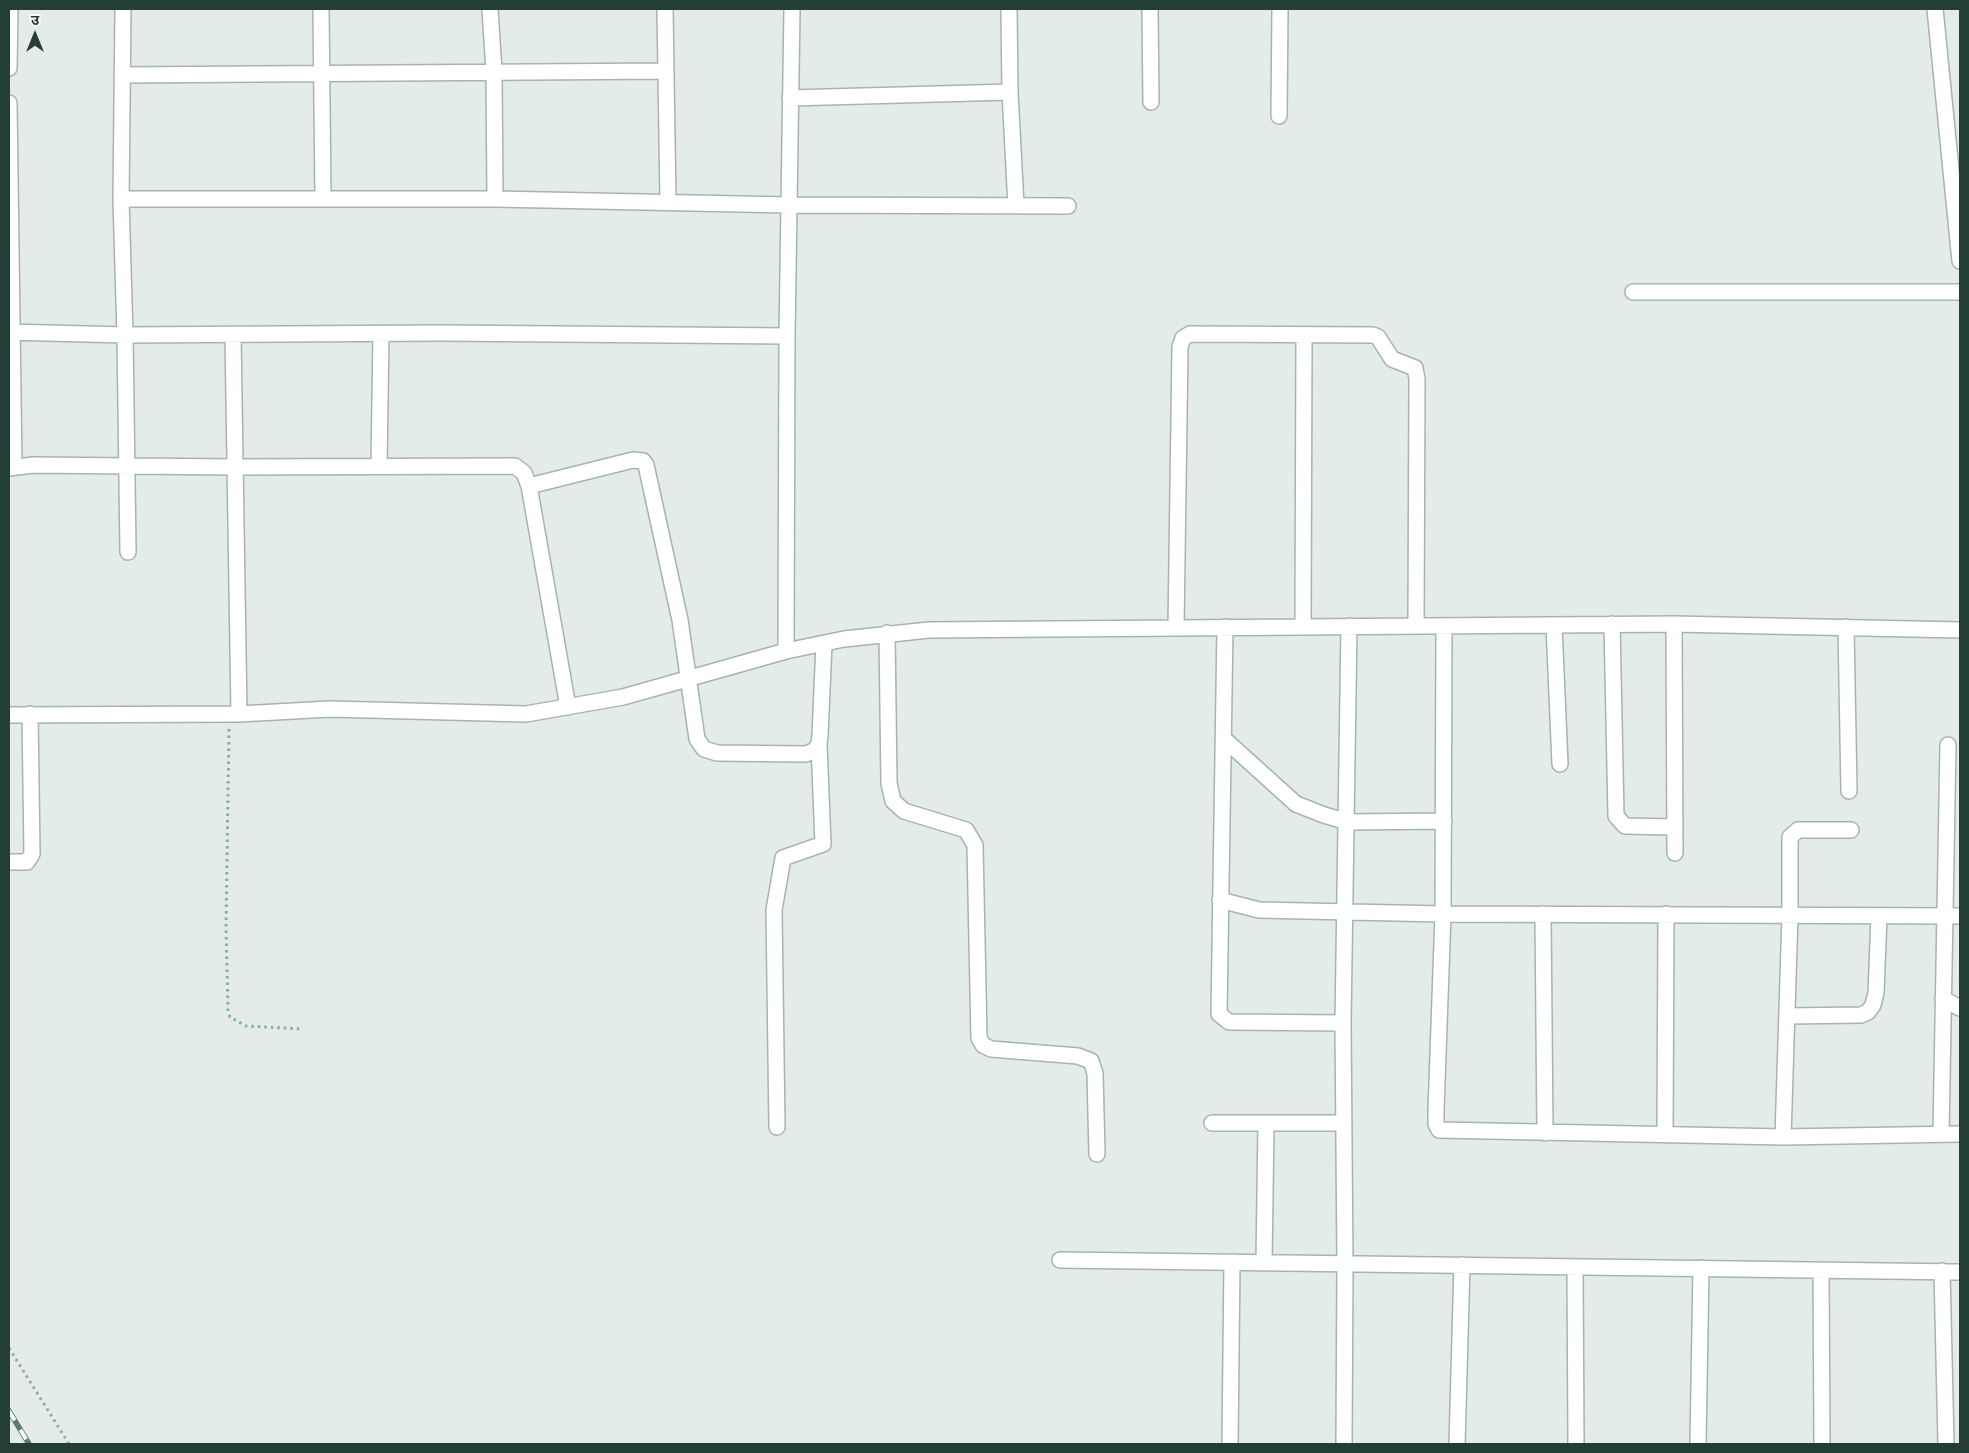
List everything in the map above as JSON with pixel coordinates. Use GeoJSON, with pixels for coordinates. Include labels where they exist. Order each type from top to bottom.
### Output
{"type":"FeatureCollection","features":[{"type":"Feature","properties":{"kind":"street"},"geometry":{"type":"LineString","coordinates":[[9,68],[10,9]]}},
{"type":"Feature","properties":{"kind":"street"},"geometry":{"type":"LineString","coordinates":[[123,9],[121,199],[126,335],[128,552]]}},
{"type":"Feature","properties":{"kind":"street"},"geometry":{"type":"LineString","coordinates":[[321,9],[323,198]]}},
{"type":"Feature","properties":{"kind":"street"},"geometry":{"type":"LineString","coordinates":[[490,9],[494,72],[495,199]]}},
{"type":"Feature","properties":{"kind":"street"},"geometry":{"type":"LineString","coordinates":[[665,9],[668,202]]}},
{"type":"Feature","properties":{"kind":"street"},"geometry":{"type":"LineString","coordinates":[[786,651],[787,336],[792,9]]}},
{"type":"Feature","properties":{"kind":"street"},"geometry":{"type":"LineString","coordinates":[[1009,9],[1010,92],[1016,206]]}},
{"type":"Feature","properties":{"kind":"street"},"geometry":{"type":"LineString","coordinates":[[1150,9],[1151,102]]}},
{"type":"Feature","properties":{"kind":"street"},"geometry":{"type":"LineString","coordinates":[[1279,116],[1280,9]]}},
{"type":"Feature","properties":{"kind":"street"},"geometry":{"type":"LineString","coordinates":[[1935,9],[1955,146],[1960,261]]}},
{"type":"Feature","properties":{"kind":"street"},"geometry":{"type":"LineString","coordinates":[[123,75],[666,71]]}},
{"type":"Feature","properties":{"kind":"street"},"geometry":{"type":"LineString","coordinates":[[790,98],[1010,92]]}},
{"type":"Feature","properties":{"kind":"street"},"geometry":{"type":"LineString","coordinates":[[9,103],[11,468],[33,465],[126,467],[515,466],[524,474],[528,486],[568,707]]}},
{"type":"Feature","properties":{"kind":"street"},"geometry":{"type":"LineString","coordinates":[[121,199],[495,199],[790,205],[1068,206]]}},
{"type":"Feature","properties":{"kind":"street"},"geometry":{"type":"LineString","coordinates":[[1633,292],[1960,292]]}},
{"type":"Feature","properties":{"kind":"street"},"geometry":{"type":"LineString","coordinates":[[10,332],[126,335],[787,336]]}},
{"type":"Feature","properties":{"kind":"street"},"geometry":{"type":"LineString","coordinates":[[380,466],[381,334]]}},
{"type":"Feature","properties":{"kind":"street"},"geometry":{"type":"LineString","coordinates":[[1176,628],[1181,342],[1190,334],[1373,335],[1378,337],[1392,359],[1415,368],[1417,373],[1416,626]]}},
{"type":"Feature","properties":{"kind":"street"},"geometry":{"type":"LineString","coordinates":[[233,335],[234,714]]}},
{"type":"Feature","properties":{"kind":"street"},"geometry":{"type":"LineString","coordinates":[[1303,627],[1304,336]]}},
{"type":"Feature","properties":{"kind":"street"},"geometry":{"type":"LineString","coordinates":[[528,486],[633,460],[643,461],[646,465],[680,620],[697,739],[704,749],[717,753],[806,754],[815,750],[820,744]]}},
{"type":"Feature","properties":{"kind":"street"},"geometry":{"type":"LineString","coordinates":[[1612,624],[1616,816],[1625,826],[1674,827]]}},
{"type":"Feature","properties":{"kind":"street"},"geometry":{"type":"LineString","coordinates":[[1674,624],[1675,854]]}},
{"type":"Feature","properties":{"kind":"street"},"geometry":{"type":"LineString","coordinates":[[9,715],[234,714],[330,708],[526,714],[623,698],[786,651],[887,633],[928,630],[1674,624],[1960,630]]}},
{"type":"Feature","properties":{"kind":"street"},"geometry":{"type":"LineString","coordinates":[[1554,625],[1560,764]]}},
{"type":"Feature","properties":{"kind":"street"},"geometry":{"type":"LineString","coordinates":[[1344,1444],[1343,1023],[1350,626]]}},
{"type":"Feature","properties":{"kind":"street"},"geometry":{"type":"LineString","coordinates":[[1444,626],[1444,821],[1436,1124],[1439,1130],[1449,1132],[1784,1137],[1960,1134]]}},
{"type":"Feature","properties":{"kind":"street"},"geometry":{"type":"LineString","coordinates":[[1225,627],[1218,1008],[1222,1018],[1229,1022],[1343,1023]]}},
{"type":"Feature","properties":{"kind":"street"},"geometry":{"type":"LineString","coordinates":[[1846,627],[1849,791]]}},
{"type":"Feature","properties":{"kind":"street"},"geometry":{"type":"LineString","coordinates":[[887,633],[888,783],[893,801],[904,811],[966,830],[975,845],[979,1038],[983,1045],[991,1049],[1078,1056],[1091,1061],[1095,1073],[1097,1154]]}},
{"type":"Feature","properties":{"kind":"street"},"geometry":{"type":"LineString","coordinates":[[777,1127],[774,910],[783,858],[823,844],[820,744],[824,644]]}},
{"type":"Feature","properties":{"kind":"street"},"geometry":{"type":"LineString","coordinates":[[9,862],[27,862],[32,854],[30,714]]}},
{"type":"Feature","properties":{"kind":"street"},"geometry":{"type":"LineString","coordinates":[[1222,738],[1296,804],[1348,822],[1444,821]]}},
{"type":"Feature","properties":{"kind":"street"},"geometry":{"type":"LineString","coordinates":[[1941,1134],[1943,999],[1953,916],[1948,745]]}},
{"type":"Feature","properties":{"kind":"street"},"geometry":{"type":"LineString","coordinates":[[1784,1137],[1790,915],[1790,837],[1798,830],[1851,830]]}},
{"type":"Feature","properties":{"kind":"street"},"geometry":{"type":"LineString","coordinates":[[1220,900],[1259,910],[1346,910],[1442,914],[1953,916]]}},
{"type":"Feature","properties":{"kind":"street"},"geometry":{"type":"LineString","coordinates":[[1544,914],[1545,1133]]}},
{"type":"Feature","properties":{"kind":"street"},"geometry":{"type":"LineString","coordinates":[[1665,1135],[1666,914]]}},
{"type":"Feature","properties":{"kind":"street"},"geometry":{"type":"LineString","coordinates":[[1787,1016],[1861,1015],[1868,1012],[1873,1005],[1876,993],[1879,916]]}},
{"type":"Feature","properties":{"kind":"street"},"geometry":{"type":"LineString","coordinates":[[1943,999],[1960,1008]]}},
{"type":"Feature","properties":{"kind":"street"},"geometry":{"type":"LineString","coordinates":[[1212,1124],[1344,1124]]}},
{"type":"Feature","properties":{"kind":"street"},"geometry":{"type":"LineString","coordinates":[[1264,1263],[1266,1124]]}},
{"type":"Feature","properties":{"kind":"street"},"geometry":{"type":"LineString","coordinates":[[1060,1260],[1960,1272]]}},
{"type":"Feature","properties":{"kind":"street"},"geometry":{"type":"LineString","coordinates":[[1230,1444],[1232,1262]]}},
{"type":"Feature","properties":{"kind":"street"},"geometry":{"type":"LineString","coordinates":[[1457,1444],[1462,1265]]}},
{"type":"Feature","properties":{"kind":"street"},"geometry":{"type":"LineString","coordinates":[[1575,1267],[1576,1444]]}},
{"type":"Feature","properties":{"kind":"street"},"geometry":{"type":"LineString","coordinates":[[1698,1444],[1701,1268]]}},
{"type":"Feature","properties":{"kind":"street"},"geometry":{"type":"LineString","coordinates":[[1821,1270],[1822,1444]]}},
{"type":"Feature","properties":{"kind":"street"},"geometry":{"type":"LineString","coordinates":[[1942,1272],[1946,1444]]}},
{"type":"Feature","properties":{"kind":"path"},"geometry":{"type":"LineString","coordinates":[[234,714],[226,927],[228,1010],[230,1017],[246,1026],[303,1029]]}},
{"type":"Feature","properties":{"kind":"path"},"geometry":{"type":"LineString","coordinates":[[9,1348],[69,1444]]}},
{"type":"Feature","properties":{"kind":"railway"},"geometry":{"type":"LineString","coordinates":[[9,1411],[29,1444]]}}]}
